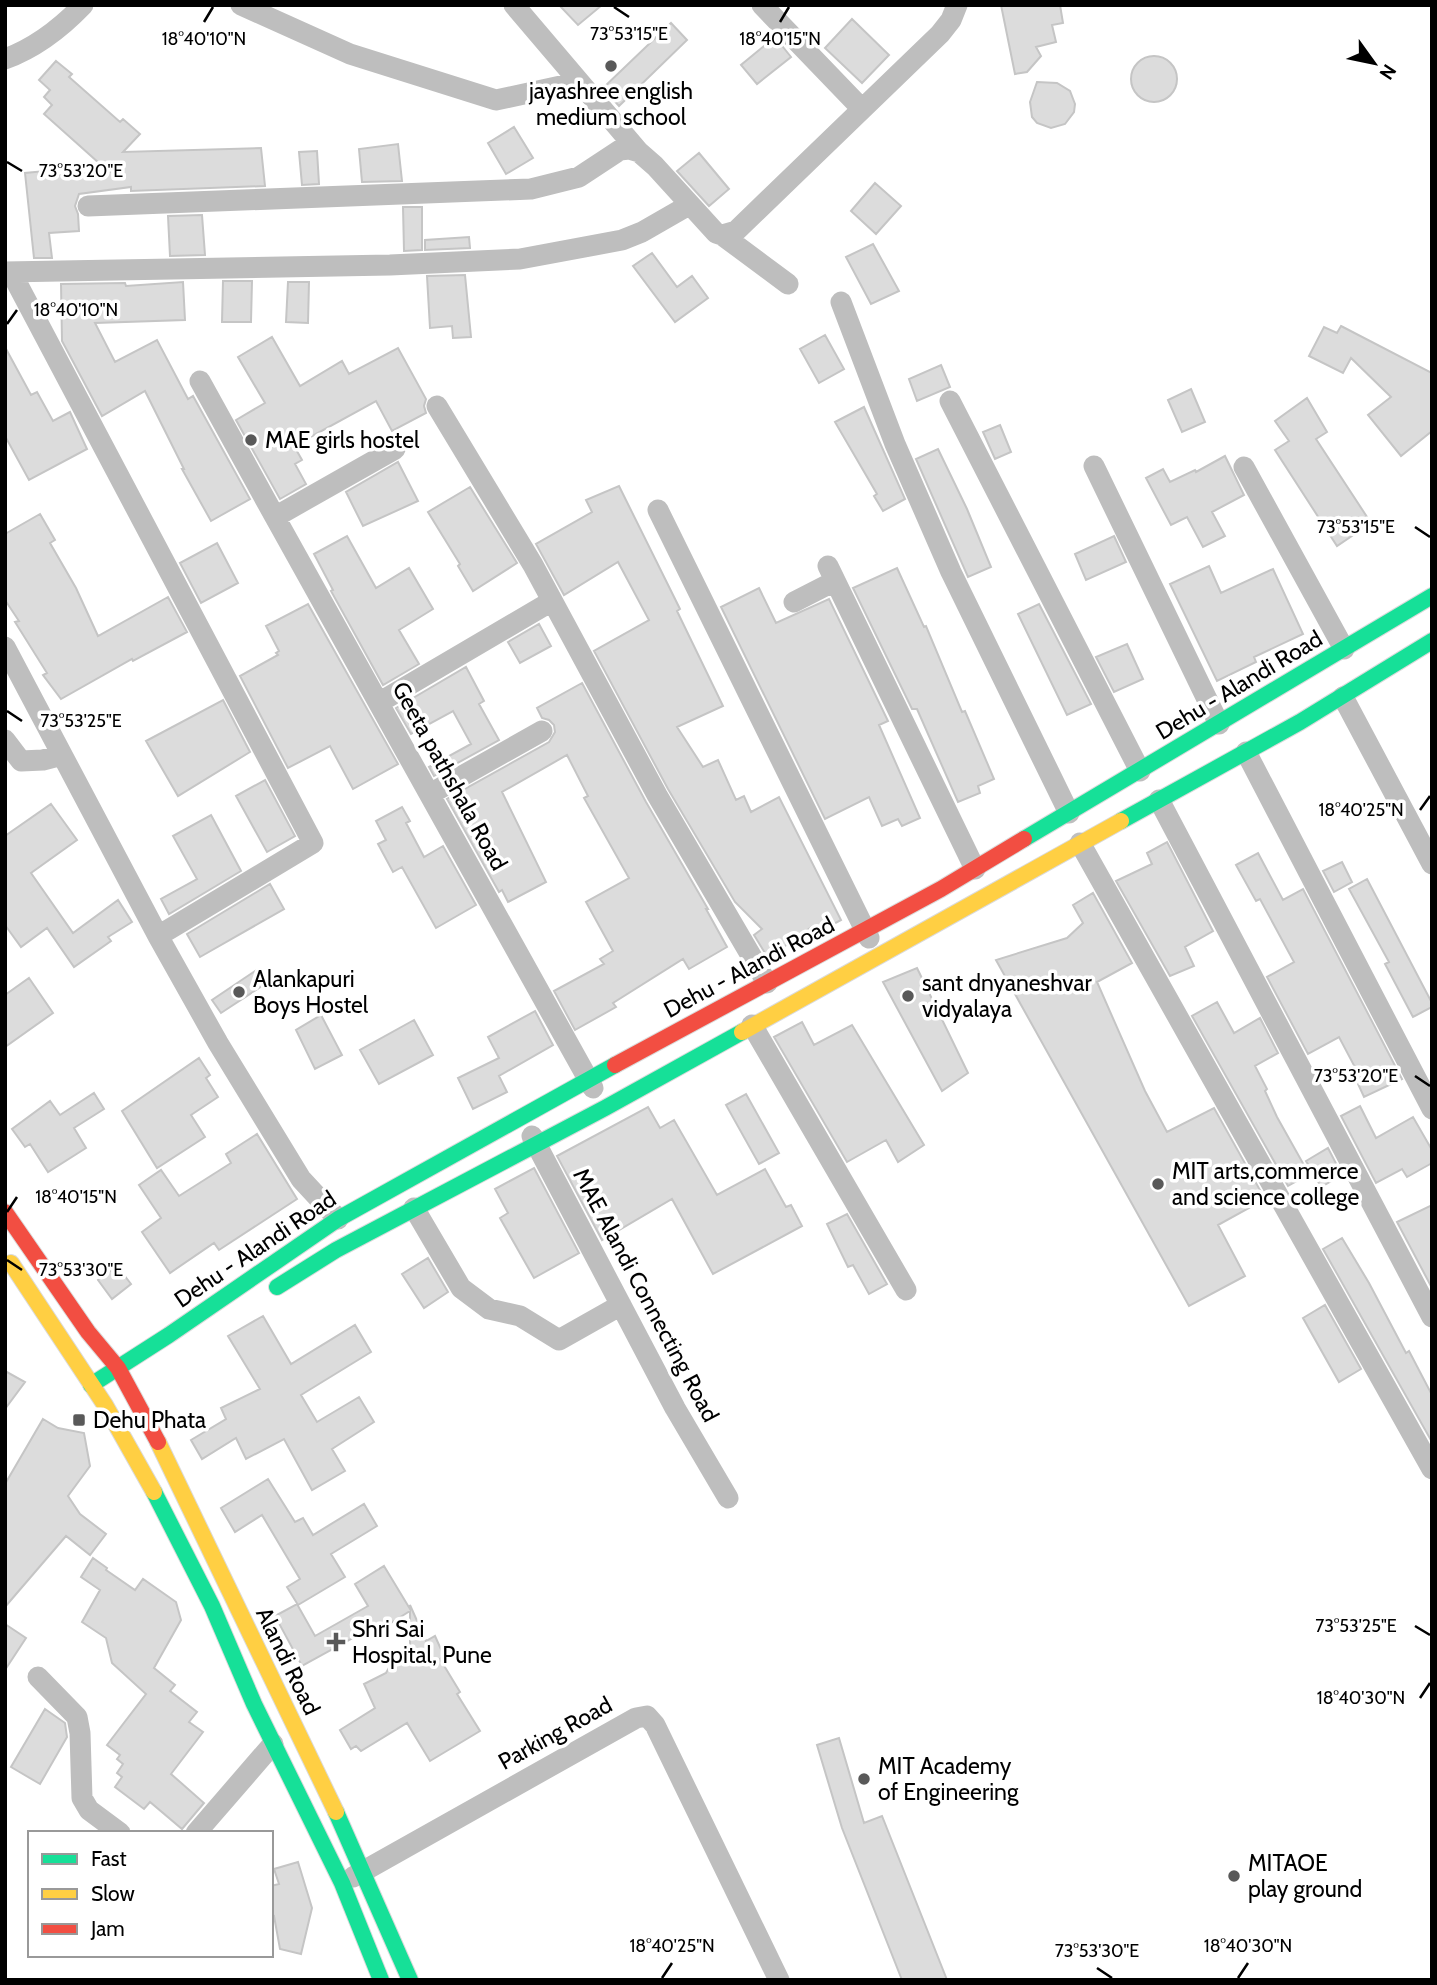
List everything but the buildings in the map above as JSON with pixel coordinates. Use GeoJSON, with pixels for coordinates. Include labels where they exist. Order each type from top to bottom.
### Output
{"type":"FeatureCollection","features":[{"type":"Feature","properties":{"kind":"main road","name":"Dehu - Alandi Road"},"geometry":{"type":"LineString","coordinates":[[91,1385],[338,1219],[521,1116],[975,869],[1432,596]]}},
{"type":"Feature","properties":{"kind":"main road","name":"Dehu - Alandi Road"},"geometry":{"type":"LineString","coordinates":[[267,1294],[336,1250],[605,1108],[1246,752],[1343,697],[1432,641]]}},
{"type":"Feature","properties":{"kind":"main road","name":"Alandi Road"},"geometry":{"type":"LineString","coordinates":[[5,1212],[88,1332],[118,1368],[135,1383],[172,1470],[363,1871],[410,1980]]}},
{"type":"Feature","properties":{"kind":"main road"},"geometry":{"type":"LineString","coordinates":[[5,1253],[105,1405],[139,1464],[212,1606],[273,1744],[342,1883],[381,1980]]}},
{"type":"Feature","properties":{"kind":"main road"},"geometry":{"type":"LineString","coordinates":[[105,1405],[135,1383]]}},
{"type":"Feature","properties":{"kind":"street"},"geometry":{"type":"LineString","coordinates":[[5,59],[23,52],[66,22],[83,5]]}},
{"type":"Feature","properties":{"kind":"street"},"geometry":{"type":"LineString","coordinates":[[242,5],[350,54],[496,100],[579,82]]}},
{"type":"Feature","properties":{"kind":"street"},"geometry":{"type":"LineString","coordinates":[[514,5],[639,152],[716,233],[722,234],[736,231],[940,34],[951,20],[957,5]]}},
{"type":"Feature","properties":{"kind":"street"},"geometry":{"type":"LineString","coordinates":[[762,5],[862,108]]}},
{"type":"Feature","properties":{"kind":"street"},"geometry":{"type":"LineString","coordinates":[[88,206],[531,189],[579,177],[620,150],[639,152]]}},
{"type":"Feature","properties":{"kind":"street"},"geometry":{"type":"LineString","coordinates":[[158,936],[313,843],[8,272],[390,265],[520,259],[622,240],[642,232],[689,205]]}},
{"type":"Feature","properties":{"kind":"street"},"geometry":{"type":"LineString","coordinates":[[722,234],[788,284]]}},
{"type":"Feature","properties":{"kind":"street"},"geometry":{"type":"LineString","coordinates":[[841,302],[895,444],[946,559],[1069,813]]}},
{"type":"Feature","properties":{"kind":"street","name":"Geeta pathshala Road"},"geometry":{"type":"LineString","coordinates":[[200,381],[605,1108]]}},
{"type":"Feature","properties":{"kind":"street"},"geometry":{"type":"LineString","coordinates":[[950,401],[1140,771]]}},
{"type":"Feature","properties":{"kind":"street"},"geometry":{"type":"LineString","coordinates":[[437,406],[552,601],[657,795],[766,983]]}},
{"type":"Feature","properties":{"kind":"street"},"geometry":{"type":"LineString","coordinates":[[275,517],[395,449]]}},
{"type":"Feature","properties":{"kind":"street"},"geometry":{"type":"LineString","coordinates":[[1094,467],[1219,723]]}},
{"type":"Feature","properties":{"kind":"street"},"geometry":{"type":"LineString","coordinates":[[1244,467],[1344,649]]}},
{"type":"Feature","properties":{"kind":"street"},"geometry":{"type":"LineString","coordinates":[[658,510],[867,929],[875,957]]}},
{"type":"Feature","properties":{"kind":"street"},"geometry":{"type":"LineString","coordinates":[[794,602],[832,573],[975,869]]}},
{"type":"Feature","properties":{"kind":"street"},"geometry":{"type":"LineString","coordinates":[[380,702],[552,601]]}},
{"type":"Feature","properties":{"kind":"street"},"geometry":{"type":"LineString","coordinates":[[5,647],[158,936],[218,1043],[300,1180],[338,1219]]}},
{"type":"Feature","properties":{"kind":"street"},"geometry":{"type":"LineString","coordinates":[[1343,697],[1432,864]]}},
{"type":"Feature","properties":{"kind":"street"},"geometry":{"type":"LineString","coordinates":[[430,794],[542,731]]}},
{"type":"Feature","properties":{"kind":"street"},"geometry":{"type":"LineString","coordinates":[[5,740],[20,761],[43,760],[62,755]]}},
{"type":"Feature","properties":{"kind":"street"},"geometry":{"type":"LineString","coordinates":[[1246,752],[1432,1109]]}},
{"type":"Feature","properties":{"kind":"street"},"geometry":{"type":"LineString","coordinates":[[1159,800],[1432,1317]]}},
{"type":"Feature","properties":{"kind":"street"},"geometry":{"type":"LineString","coordinates":[[1080,843],[1432,1469]]}},
{"type":"Feature","properties":{"kind":"street"},"geometry":{"type":"LineString","coordinates":[[752,1025],[906,1290]]}},
{"type":"Feature","properties":{"kind":"street","name":"MAE Alandi Connecting Road"},"geometry":{"type":"LineString","coordinates":[[521,1116],[675,1408],[729,1498]]}},
{"type":"Feature","properties":{"kind":"street"},"geometry":{"type":"LineString","coordinates":[[414,1208],[461,1288],[489,1309],[520,1316],[559,1340],[621,1305]]}},
{"type":"Feature","properties":{"kind":"street"},"geometry":{"type":"LineString","coordinates":[[38,1677],[77,1717],[82,1798],[89,1810],[117,1831]]}},
{"type":"Feature","properties":{"kind":"street","name":"Parking Road"},"geometry":{"type":"LineString","coordinates":[[342,1883],[636,1718],[647,1716],[655,1725],[779,1980]]}},
{"type":"Feature","properties":{"kind":"street"},"geometry":{"type":"LineString","coordinates":[[199,1831],[273,1744]]}},
{"type":"Feature","properties":{"kind":"traffic: fast"},"geometry":{"type":"LineString","coordinates":[[1024,839],[1432,596]]}},
{"type":"Feature","properties":{"kind":"traffic: fast"},"geometry":{"type":"LineString","coordinates":[[1121,821],[1300,722],[1432,641]]}},
{"type":"Feature","properties":{"kind":"traffic: fast"},"geometry":{"type":"LineString","coordinates":[[277,1287],[336,1250],[605,1108],[742,1032]]}},
{"type":"Feature","properties":{"kind":"traffic: fast"},"geometry":{"type":"LineString","coordinates":[[91,1385],[338,1219],[615,1065]]}},
{"type":"Feature","properties":{"kind":"traffic: fast"},"geometry":{"type":"LineString","coordinates":[[154,1492],[212,1606],[254,1704],[342,1883],[381,1980]]}},
{"type":"Feature","properties":{"kind":"traffic: fast"},"geometry":{"type":"LineString","coordinates":[[336,1812],[410,1980]]}},
{"type":"Feature","properties":{"kind":"traffic: slow"},"geometry":{"type":"LineString","coordinates":[[742,1032],[1121,821]]}},
{"type":"Feature","properties":{"kind":"traffic: slow"},"geometry":{"type":"LineString","coordinates":[[11,1263],[105,1405],[154,1492]]}},
{"type":"Feature","properties":{"kind":"traffic: slow"},"geometry":{"type":"LineString","coordinates":[[158,1442],[336,1812]]}},
{"type":"Feature","properties":{"kind":"traffic: jam"},"geometry":{"type":"LineString","coordinates":[[615,1065],[941,889],[1024,839]]}},
{"type":"Feature","properties":{"kind":"traffic: jam"},"geometry":{"type":"LineString","coordinates":[[5,1212],[88,1332],[118,1368],[158,1442]]}},
{"type":"Feature","properties":{"kind":"place","name":"jayashree english medium school"},"geometry":{"type":"Point","coordinates":[611,66]}},
{"type":"Feature","properties":{"kind":"place","name":"MAE girls hostel"},"geometry":{"type":"Point","coordinates":[251,440]}},
{"type":"Feature","properties":{"kind":"place","name":"Alankapuri Boys Hostel"},"geometry":{"type":"Point","coordinates":[239,992]}},
{"type":"Feature","properties":{"kind":"place","name":"sant dnyaneshvar vidyalaya"},"geometry":{"type":"Point","coordinates":[908,996]}},
{"type":"Feature","properties":{"kind":"place","name":"MIT arts,commerce and science college"},"geometry":{"type":"Point","coordinates":[1158,1184]}},
{"type":"Feature","properties":{"kind":"place","name":"Dehu Phata"},"geometry":{"type":"Point","coordinates":[79,1420]}},
{"type":"Feature","properties":{"kind":"place","name":"Shri Sai Hospital, Pune"},"geometry":{"type":"Point","coordinates":[336,1642]}},
{"type":"Feature","properties":{"kind":"place","name":"MIT Academy of Engineering"},"geometry":{"type":"Point","coordinates":[864,1779]}},
{"type":"Feature","properties":{"kind":"place","name":"MITAOE play ground"},"geometry":{"type":"Point","coordinates":[1234,1876]}}]}
